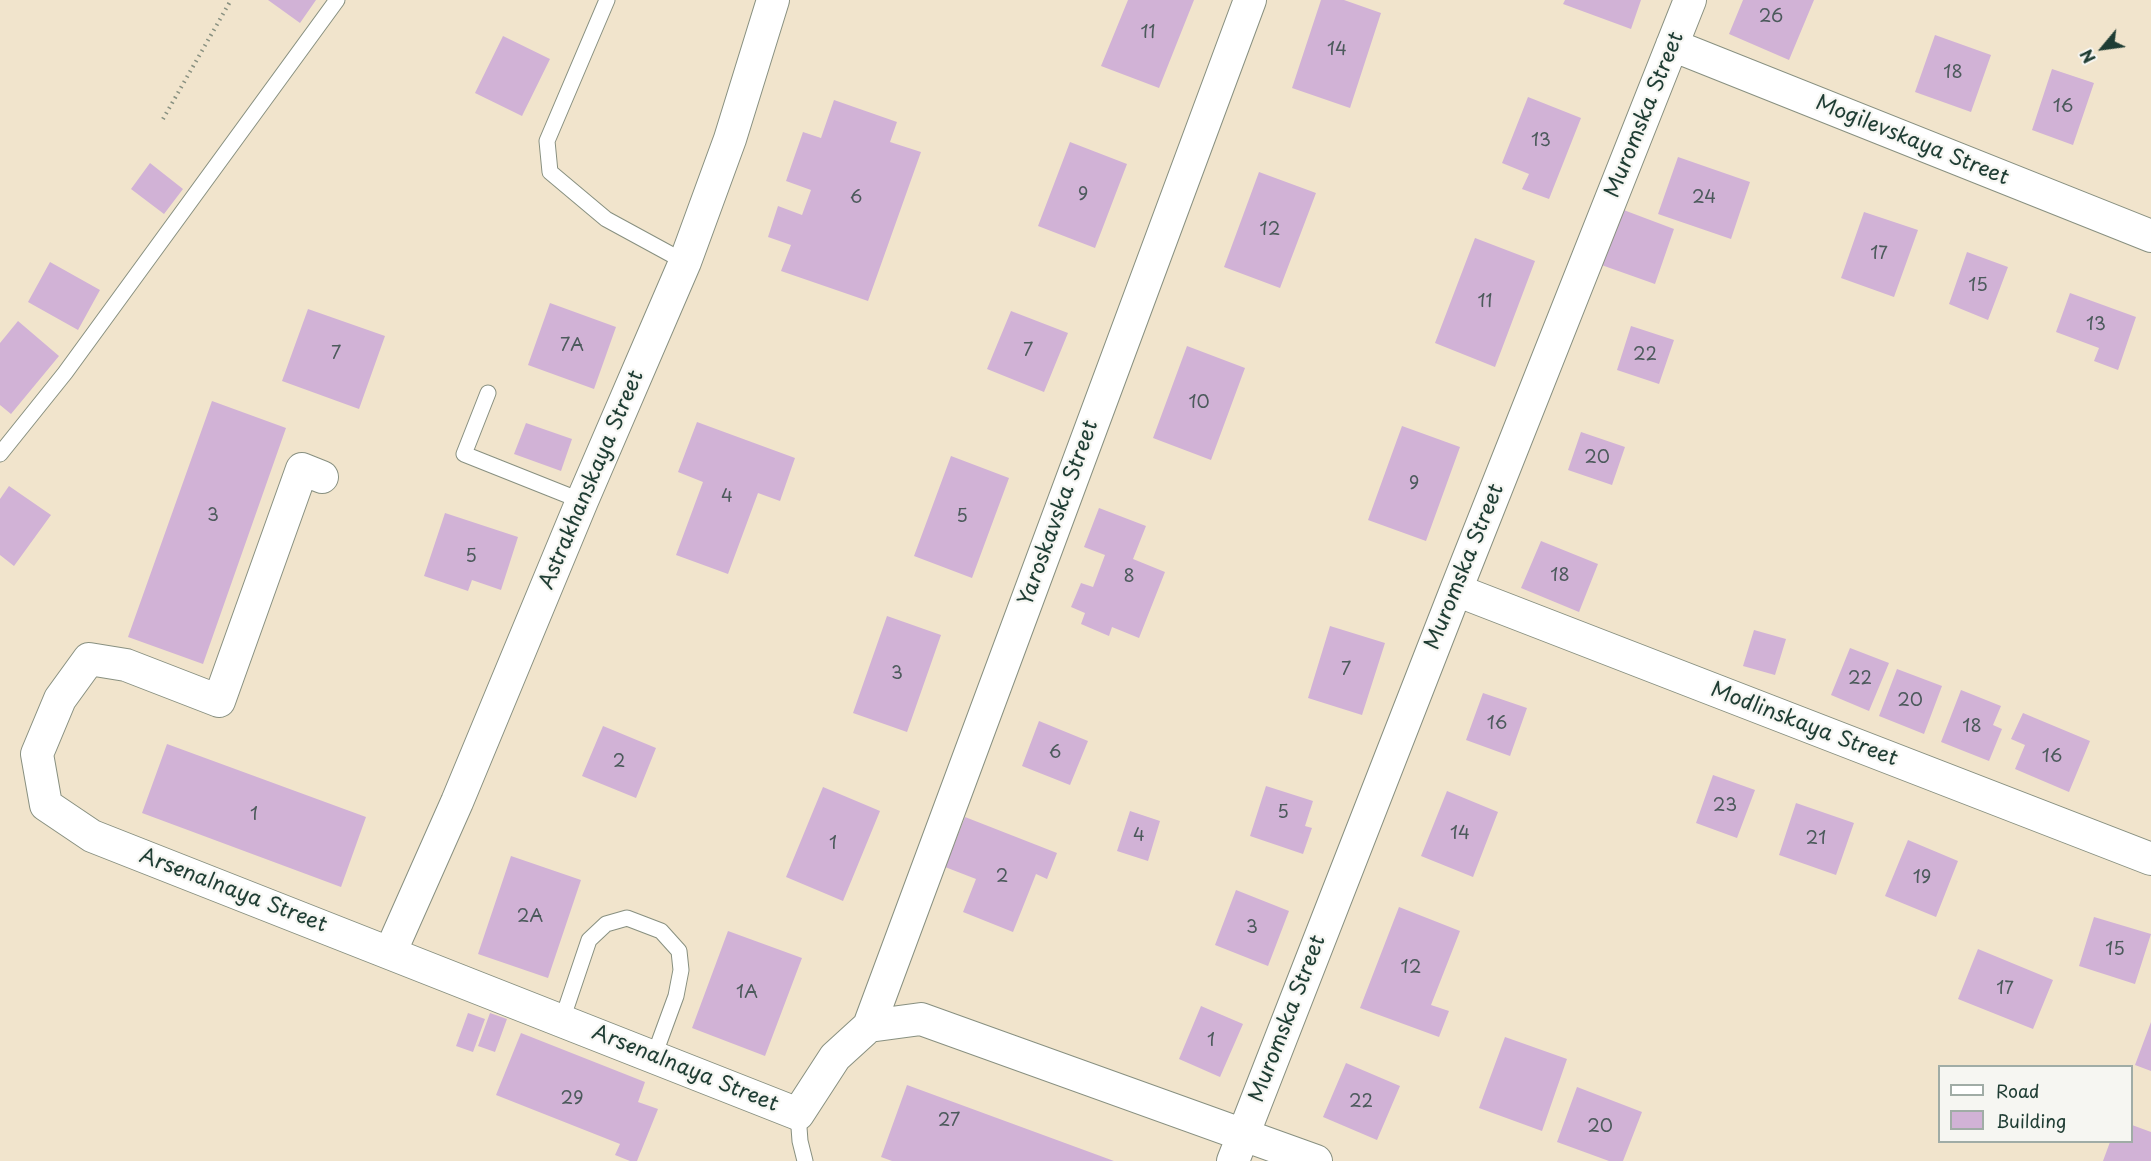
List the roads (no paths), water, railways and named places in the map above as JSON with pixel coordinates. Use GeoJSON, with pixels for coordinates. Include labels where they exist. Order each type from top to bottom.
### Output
{"type":"FeatureCollection","features":[{"type":"Feature","properties":{"kind":"street","name":"Astrakhanskaya Street"},"geometry":{"type":"LineString","coordinates":[[390,953],[457,802],[582,501],[685,262],[730,139],[773,0]]}},
{"type":"Feature","properties":{"kind":"street","name":"Yaroskavska Street"},"geometry":{"type":"LineString","coordinates":[[869,1026],[1250,0]]}},
{"type":"Feature","properties":{"kind":"street","name":"Muromska Street"},"geometry":{"type":"LineString","coordinates":[[1238,1148],[1690,0]]}},
{"type":"Feature","properties":{"kind":"street","name":"Mogilevskaya Street"},"geometry":{"type":"LineString","coordinates":[[1672,45],[2151,236]]}},
{"type":"Feature","properties":{"kind":"street","name":"Arsenalnaya Street"},"geometry":{"type":"LineString","coordinates":[[322,477],[302,469],[219,701],[126,665],[89,659],[60,699],[37,754],[46,806],[93,836],[798,1114],[835,1057],[869,1026]]}},
{"type":"Feature","properties":{"kind":"street","name":"Modlinskaya Street"},"geometry":{"type":"LineString","coordinates":[[1456,590],[2151,860]]}},
{"type":"Feature","properties":{"kind":"street"},"geometry":{"type":"LineString","coordinates":[[869,1026],[921,1019],[1238,1148],[1316,1161]]}},
{"type":"Feature","properties":{"kind":"lane"},"geometry":{"type":"LineString","coordinates":[[0,454],[65,373],[338,0]]}},
{"type":"Feature","properties":{"kind":"lane"},"geometry":{"type":"LineString","coordinates":[[608,0],[547,141],[550,172],[606,219],[685,262]]}},
{"type":"Feature","properties":{"kind":"lane"},"geometry":{"type":"LineString","coordinates":[[488,393],[464,454],[582,501]]}},
{"type":"Feature","properties":{"kind":"lane"},"geometry":{"type":"LineString","coordinates":[[562,1020],[589,940],[606,924],[627,918],[661,931],[679,951],[681,970],[676,996],[654,1056]]}},
{"type":"Feature","properties":{"kind":"lane"},"geometry":{"type":"LineString","coordinates":[[798,1114],[800,1140],[805,1161]]}}]}
